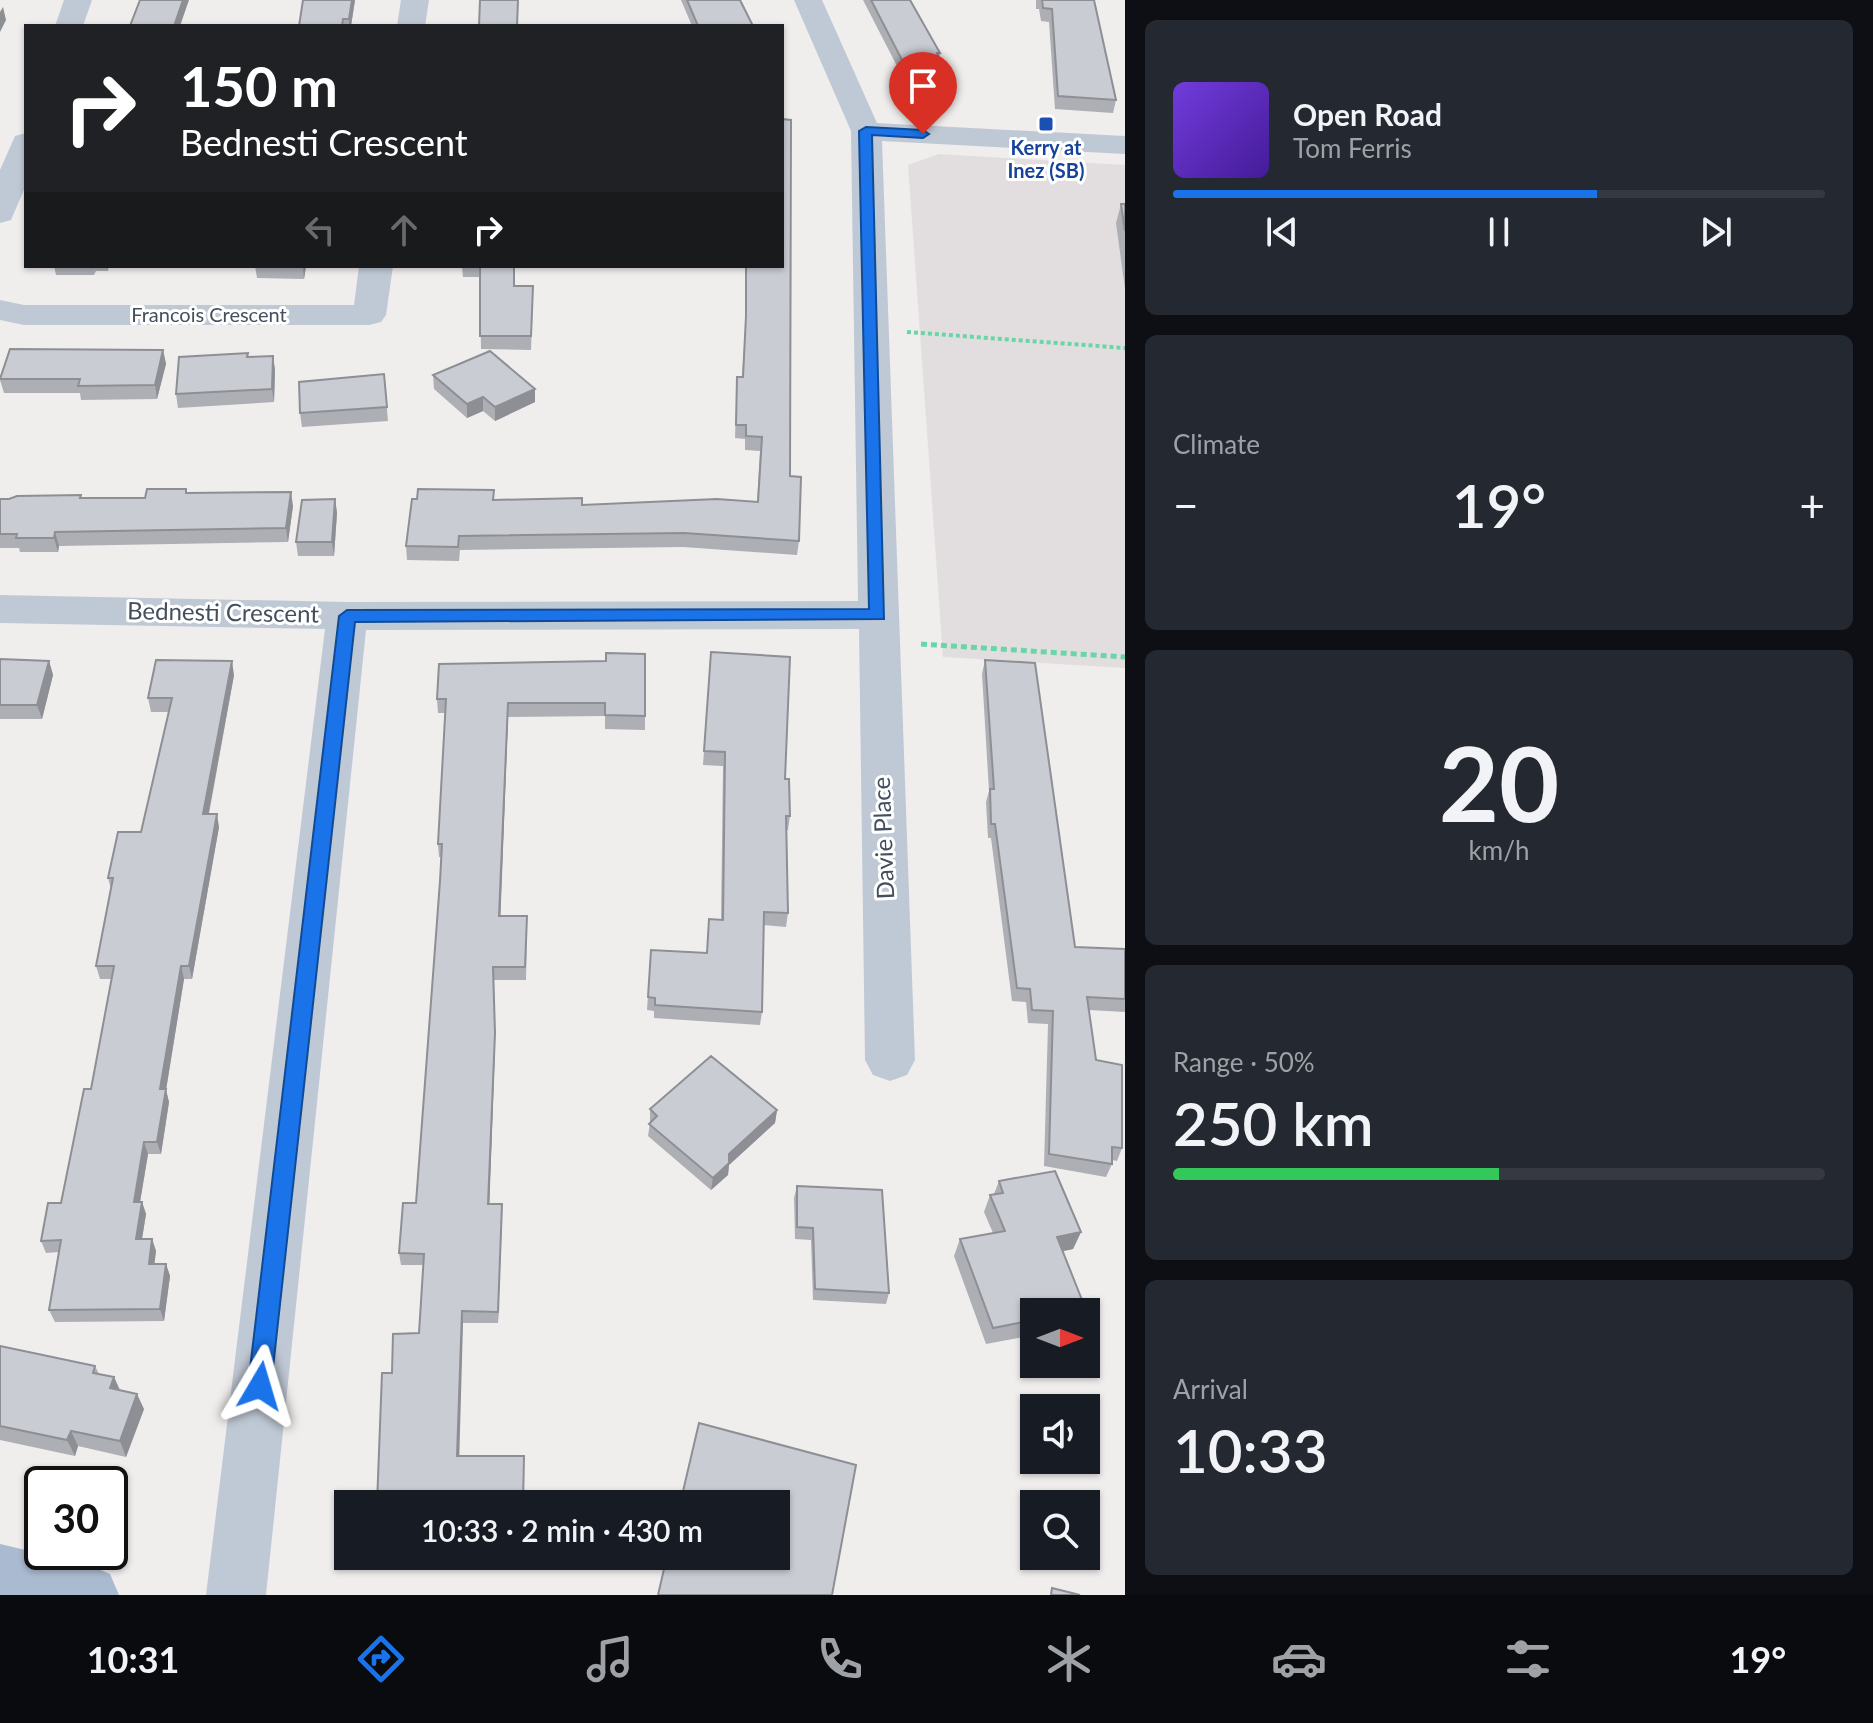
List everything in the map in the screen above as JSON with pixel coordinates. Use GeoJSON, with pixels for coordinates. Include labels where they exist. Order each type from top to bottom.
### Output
{"type":"FeatureCollection","features":[{"type":"Feature","properties":{"kind":"main road"},"geometry":{"type":"LineString","coordinates":[[0,1574],[89,1595]]}},
{"type":"Feature","properties":{"kind":"street"},"geometry":{"type":"LineString","coordinates":[[70,24],[78,0]]}},
{"type":"Feature","properties":{"kind":"street"},"geometry":{"type":"LineString","coordinates":[[411,24],[415,0]]}},
{"type":"Feature","properties":{"kind":"street"},"geometry":{"type":"LineString","coordinates":[[808,0],[866,131],[1125,145]]}},
{"type":"Feature","properties":{"kind":"street","name":"Davie Place"},"geometry":{"type":"LineString","coordinates":[[866,131],[890,1060]]}},
{"type":"Feature","properties":{"kind":"street"},"geometry":{"type":"LineString","coordinates":[[0,213],[24,147]]}},
{"type":"Feature","properties":{"kind":"street","name":"Francois Crescent"},"geometry":{"type":"LineString","coordinates":[[0,310],[24,315],[369,315],[376,268]]}},
{"type":"Feature","properties":{"kind":"street","name":"Bednesti Crescent"},"geometry":{"type":"LineString","coordinates":[[0,609],[347,616],[878,615]]}},
{"type":"Feature","properties":{"kind":"street"},"geometry":{"type":"LineString","coordinates":[[236,1595],[347,616]]}},
{"type":"Feature","properties":{"kind":"path"},"geometry":{"type":"LineString","coordinates":[[870,330],[1125,348]]}},
{"type":"Feature","properties":{"kind":"path"},"geometry":{"type":"LineString","coordinates":[[912,644],[1125,657]]}},
{"type":"Feature","properties":{"kind":"shaded area"},"geometry":{"type":"Polygon","coordinates":[[[939,154],[1125,165],[1125,668],[943,657],[908,165],[939,154]]]}},
{"type":"Feature","properties":{"kind":"building"},"geometry":{"type":"Polygon","coordinates":[[[140,0],[183,0],[175,24],[131,24],[140,0]]]}},
{"type":"Feature","properties":{"kind":"building"},"geometry":{"type":"Polygon","coordinates":[[[303,0],[352,0],[349,19],[343,19],[342,24],[299,24],[303,0]]]}},
{"type":"Feature","properties":{"kind":"building"},"geometry":{"type":"Polygon","coordinates":[[[480,0],[518,0],[517,24],[479,24],[480,0]]]}},
{"type":"Feature","properties":{"kind":"building"},"geometry":{"type":"Polygon","coordinates":[[[687,0],[740,0],[752,24],[697,24],[687,0]]]}},
{"type":"Feature","properties":{"kind":"building"},"geometry":{"type":"Polygon","coordinates":[[[871,0],[910,0],[940,53],[937,53],[954,89],[918,91],[871,0]]]}},
{"type":"Feature","properties":{"kind":"building"},"geometry":{"type":"Polygon","coordinates":[[[1042,0],[1094,0],[1116,100],[1058,96],[1052,9],[1043,8],[1042,0]]]}},
{"type":"Feature","properties":{"kind":"building"},"geometry":{"type":"Polygon","coordinates":[[[784,119],[791,120],[790,476],[801,477],[799,541],[684,533],[459,536],[458,547],[406,546],[412,499],[417,499],[418,489],[494,490],[493,500],[582,498],[582,505],[717,499],[758,502],[762,437],[746,436],[746,425],[736,425],[737,377],[743,377],[746,268],[784,268],[784,119]]]}},
{"type":"Feature","properties":{"kind":"building"},"geometry":{"type":"Polygon","coordinates":[[[1121,204],[1125,204],[1125,231],[1121,204]]]}},
{"type":"Feature","properties":{"kind":"building"},"geometry":{"type":"Polygon","coordinates":[[[480,268],[514,268],[514,286],[533,286],[531,336],[480,336],[480,268]]]}},
{"type":"Feature","properties":{"kind":"building"},"geometry":{"type":"Polygon","coordinates":[[[10,349],[163,350],[155,385],[78,386],[80,379],[0,379],[10,349]]]}},
{"type":"Feature","properties":{"kind":"building"},"geometry":{"type":"Polygon","coordinates":[[[490,351],[535,389],[495,407],[483,397],[467,404],[433,375],[490,351]]]}},
{"type":"Feature","properties":{"kind":"building"},"geometry":{"type":"Polygon","coordinates":[[[248,353],[247,357],[273,356],[272,389],[176,394],[179,357],[248,353]]]}},
{"type":"Feature","properties":{"kind":"building"},"geometry":{"type":"Polygon","coordinates":[[[384,374],[387,407],[300,413],[299,382],[384,374]]]}},
{"type":"Feature","properties":{"kind":"building"},"geometry":{"type":"Polygon","coordinates":[[[147,489],[186,489],[186,493],[291,492],[286,528],[55,532],[54,538],[16,538],[17,534],[0,534],[0,499],[81,495],[80,498],[145,498],[147,489]]]}},
{"type":"Feature","properties":{"kind":"building"},"geometry":{"type":"Polygon","coordinates":[[[335,499],[332,542],[296,542],[302,500],[335,499]]]}},
{"type":"Feature","properties":{"kind":"building"},"geometry":{"type":"Polygon","coordinates":[[[711,652],[790,657],[785,779],[789,779],[790,816],[786,816],[788,913],[764,912],[762,1012],[655,1005],[655,998],[648,997],[651,950],[707,953],[709,919],[723,920],[725,752],[704,751],[711,652]]]}},
{"type":"Feature","properties":{"kind":"building"},"geometry":{"type":"Polygon","coordinates":[[[606,653],[645,654],[645,716],[605,715],[605,703],[508,703],[499,916],[527,916],[525,967],[493,967],[495,1033],[488,1204],[502,1204],[498,1312],[462,1311],[457,1456],[524,1456],[523,1490],[378,1490],[382,1373],[392,1373],[393,1334],[419,1333],[424,1254],[399,1253],[403,1203],[416,1203],[440,881],[442,844],[438,844],[446,699],[437,699],[439,664],[606,661],[606,653]]]}},
{"type":"Feature","properties":{"kind":"building"},"geometry":{"type":"Polygon","coordinates":[[[0,659],[49,661],[37,705],[0,705],[0,659]]]}},
{"type":"Feature","properties":{"kind":"building"},"geometry":{"type":"Polygon","coordinates":[[[156,660],[232,661],[203,814],[217,814],[189,966],[181,966],[160,1089],[166,1089],[157,1142],[144,1142],[134,1202],[142,1202],[136,1239],[152,1239],[149,1264],[166,1264],[160,1309],[49,1310],[61,1240],[41,1241],[48,1203],[61,1203],[84,1089],[91,1089],[114,966],[96,966],[113,878],[108,878],[118,832],[141,832],[172,698],[148,698],[156,660]]]}},
{"type":"Feature","properties":{"kind":"building"},"geometry":{"type":"Polygon","coordinates":[[[985,660],[1035,663],[1075,947],[1125,949],[1125,999],[1087,997],[1096,1060],[1122,1065],[1122,1148],[1112,1147],[1112,1164],[1049,1154],[1053,1011],[1032,1010],[1030,989],[1017,988],[995,824],[991,824],[990,789],[994,789],[985,660]]]}},
{"type":"Feature","properties":{"kind":"building"},"geometry":{"type":"Polygon","coordinates":[[[711,1056],[777,1110],[729,1154],[729,1163],[713,1178],[649,1124],[657,1116],[650,1109],[711,1056]]]}},
{"type":"Feature","properties":{"kind":"building"},"geometry":{"type":"Polygon","coordinates":[[[1055,1171],[1081,1232],[1057,1237],[1081,1298],[1020,1298],[1020,1323],[993,1328],[960,1239],[1005,1231],[990,1195],[1003,1193],[999,1181],[1055,1171]]]}},
{"type":"Feature","properties":{"kind":"building"},"geometry":{"type":"Polygon","coordinates":[[[797,1186],[882,1190],[889,1293],[815,1289],[813,1228],[797,1227],[797,1186]]]}},
{"type":"Feature","properties":{"kind":"building"},"geometry":{"type":"Polygon","coordinates":[[[0,1346],[95,1366],[93,1373],[114,1377],[110,1388],[137,1394],[120,1441],[71,1431],[67,1440],[0,1426],[0,1346]]]}},
{"type":"Feature","properties":{"kind":"building"},"geometry":{"type":"Polygon","coordinates":[[[699,1423],[856,1465],[832,1595],[658,1595],[664,1570],[790,1570],[790,1490],[683,1490],[699,1423]]]}},
{"type":"Feature","properties":{"kind":"building"},"geometry":{"type":"Polygon","coordinates":[[[1052,1588],[1080,1595],[1051,1595],[1052,1588]]]}},
{"type":"Feature","properties":{"kind":"place","name":"Kerry at Inez (SB)"},"geometry":{"type":"Point","coordinates":[1046,124]}},
{"type":"Feature","properties":{"kind":"route"},"geometry":{"type":"LineString","coordinates":[[260,1386],[347,616],[878,615],[866,131],[923,134]]}}]}
